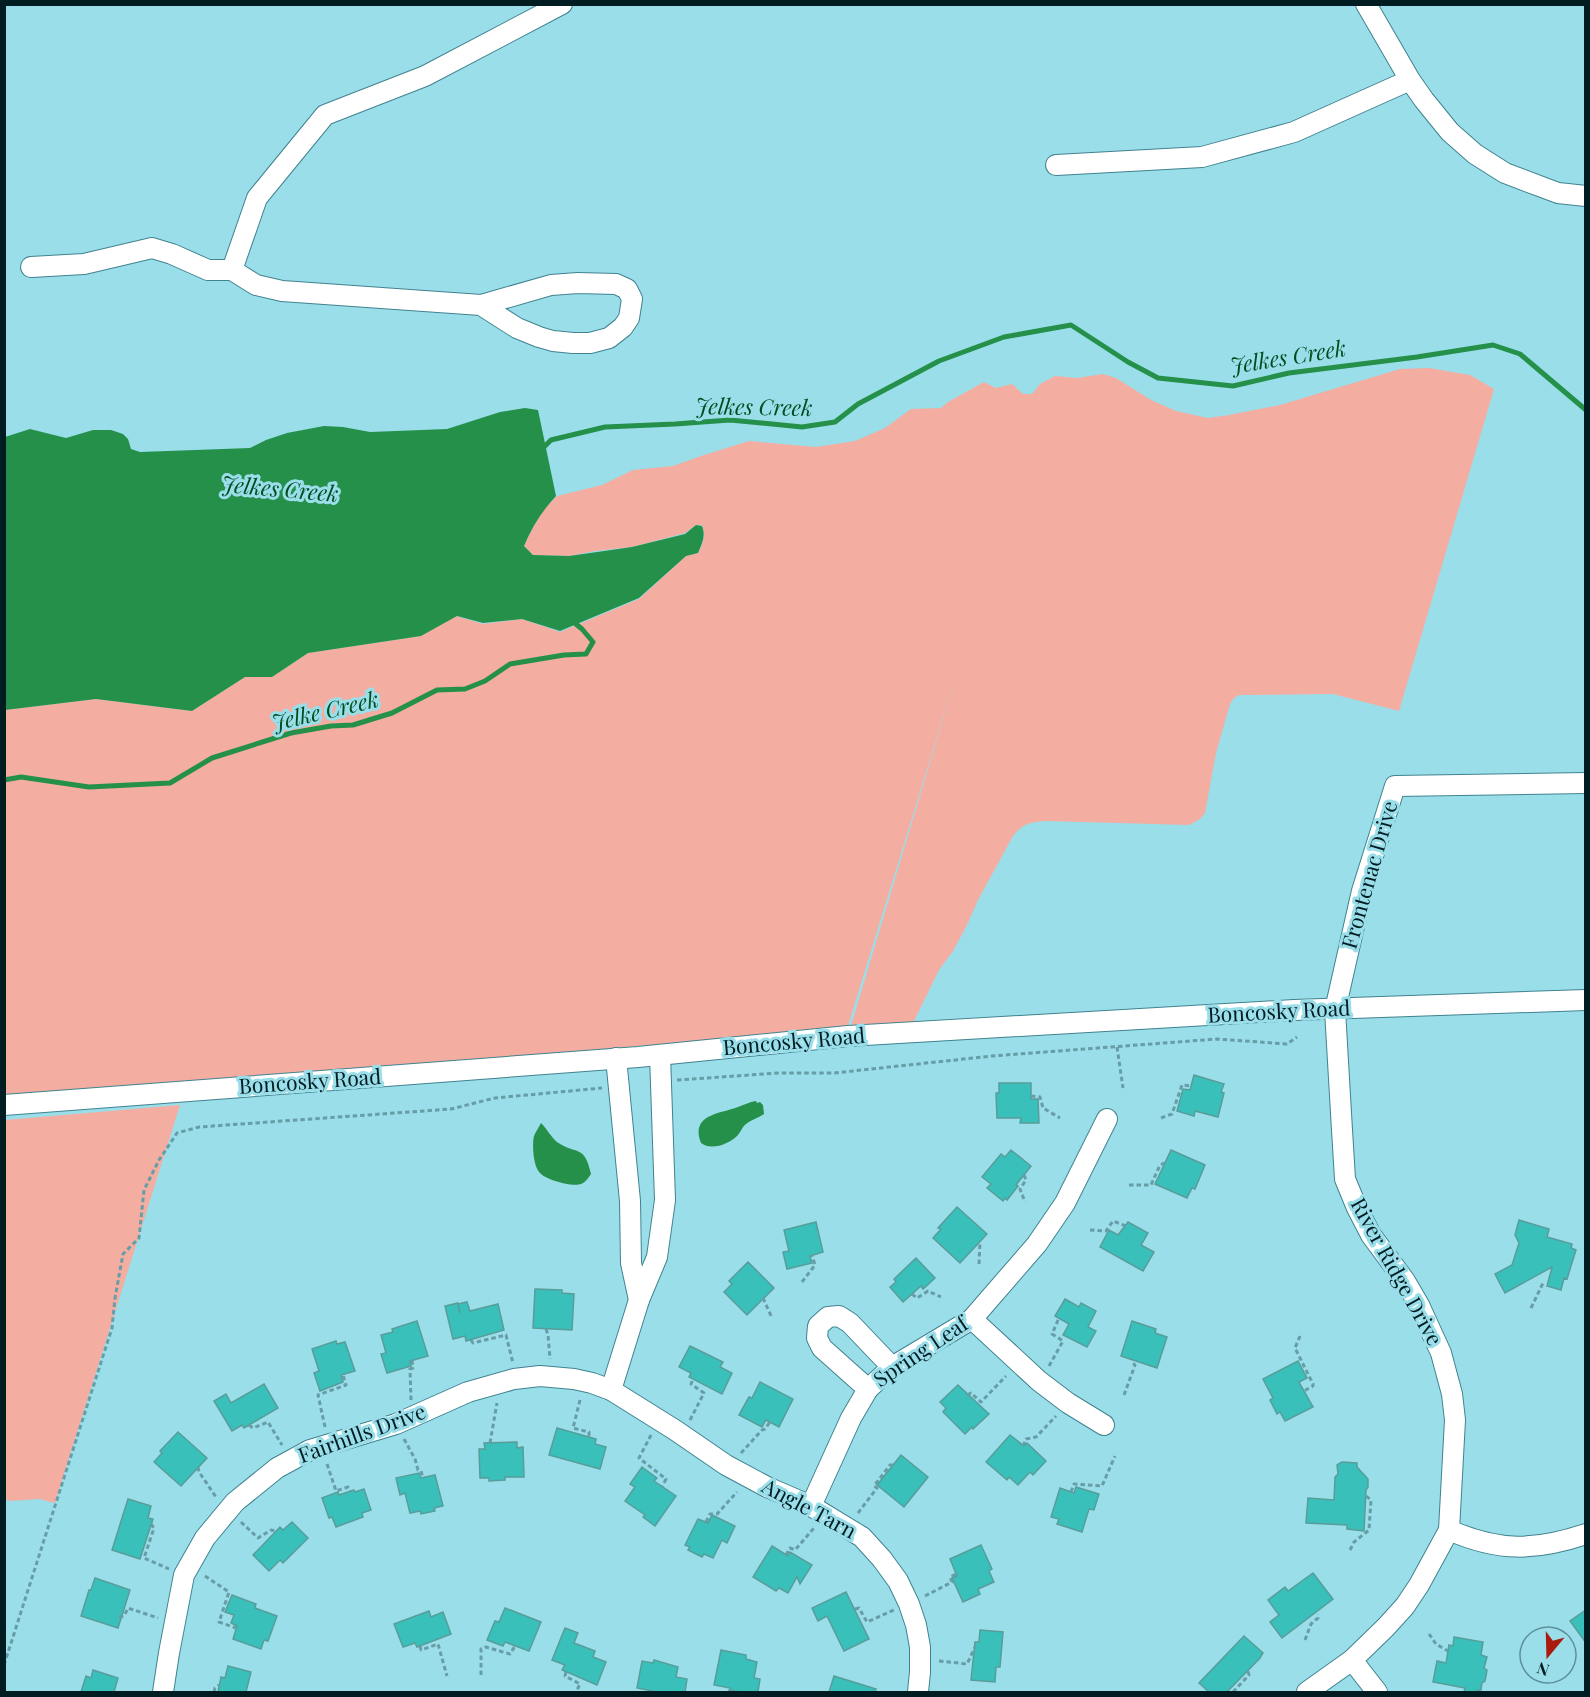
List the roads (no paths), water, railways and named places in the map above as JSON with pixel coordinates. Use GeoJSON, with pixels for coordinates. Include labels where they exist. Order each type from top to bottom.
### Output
{"type":"FeatureCollection","features":[{"type":"Feature","properties":{"kind":"street"},"geometry":{"type":"LineString","coordinates":[[232,270],[256,198],[325,115],[425,76],[562,4]]}},
{"type":"Feature","properties":{"kind":"street"},"geometry":{"type":"LineString","coordinates":[[1366,4],[1410,80],[1450,132],[1475,154],[1505,173],[1542,188],[1558,193],[1586,196]]}},
{"type":"Feature","properties":{"kind":"street"},"geometry":{"type":"LineString","coordinates":[[1056,165],[1202,157],[1294,132],[1410,80]]}},
{"type":"Feature","properties":{"kind":"street"},"geometry":{"type":"LineString","coordinates":[[31,267],[84,264],[152,248],[208,270],[232,270],[256,285],[282,291],[481,305],[551,285],[578,283],[616,284],[627,290],[632,299],[629,318],[623,327],[609,338],[590,343],[563,342],[539,337],[517,328],[481,305]]}},
{"type":"Feature","properties":{"kind":"street","name":"Frontenac Drive"},"geometry":{"type":"LineString","coordinates":[[1335,1010],[1362,891],[1395,786],[1586,783]]}},
{"type":"Feature","properties":{"kind":"street","name":"Boncosky Road"},"geometry":{"type":"LineString","coordinates":[[4,1105],[616,1058],[848,1036],[1282,1011],[1586,1000]]}},
{"type":"Feature","properties":{"kind":"street","name":"River Ridge Drive"},"geometry":{"type":"LineString","coordinates":[[1307,1692],[1352,1660],[1405,1605],[1419,1585],[1449,1530],[1455,1420],[1452,1395],[1441,1353],[1406,1281],[1371,1234],[1345,1179],[1335,1010]]}},
{"type":"Feature","properties":{"kind":"street"},"geometry":{"type":"LineString","coordinates":[[611,1390],[639,1300],[657,1257],[666,1200],[660,1054]]}},
{"type":"Feature","properties":{"kind":"street"},"geometry":{"type":"LineString","coordinates":[[616,1058],[630,1201],[631,1263],[639,1300]]}},
{"type":"Feature","properties":{"kind":"street","name":"Spring Leaf"},"geometry":{"type":"LineString","coordinates":[[811,1506],[851,1418],[868,1389],[892,1367],[972,1319],[1037,1244],[1065,1203],[1107,1119]]}},
{"type":"Feature","properties":{"kind":"street"},"geometry":{"type":"LineString","coordinates":[[868,1389],[822,1348],[817,1338],[818,1326],[828,1317],[839,1316],[850,1323],[892,1367]]}},
{"type":"Feature","properties":{"kind":"street"},"geometry":{"type":"LineString","coordinates":[[972,1319],[1039,1381],[1068,1403],[1104,1425]]}},
{"type":"Feature","properties":{"kind":"street","name":"Fairhills Drive"},"geometry":{"type":"LineString","coordinates":[[163,1692],[184,1575],[205,1538],[235,1502],[277,1468],[310,1449],[396,1424],[468,1392],[514,1380],[540,1376],[557,1377],[592,1383],[611,1390]]}},
{"type":"Feature","properties":{"kind":"street","name":"Angle Tarn"},"geometry":{"type":"LineString","coordinates":[[611,1390],[726,1465],[811,1506],[862,1537],[898,1581],[909,1604],[920,1647],[918,1692]]}},
{"type":"Feature","properties":{"kind":"street"},"geometry":{"type":"LineString","coordinates":[[1449,1530],[1473,1540],[1501,1547],[1528,1547],[1586,1534]]}},
{"type":"Feature","properties":{"kind":"street"},"geometry":{"type":"LineString","coordinates":[[1352,1660],[1377,1692]]}},
{"type":"Feature","properties":{"kind":"water"},"geometry":{"type":"Polygon","coordinates":[[[525,408],[538,410],[556,496],[530,532],[524,546],[533,555],[569,556],[632,547],[685,534],[696,525],[702,526],[704,533],[698,553],[686,556],[639,598],[560,631],[522,619],[483,623],[457,616],[421,636],[308,653],[272,677],[245,677],[192,711],[96,699],[5,710],[5,437],[30,429],[66,438],[93,430],[111,430],[123,434],[128,439],[131,449],[140,452],[250,448],[287,433],[324,426],[370,432],[447,429],[500,412],[525,408]]]}},
{"type":"Feature","properties":{"kind":"water"},"geometry":{"type":"Polygon","coordinates":[[[756,1101],[763,1105],[764,1114],[746,1124],[734,1139],[715,1146],[701,1143],[699,1133],[703,1121],[715,1114],[756,1101]]]}},
{"type":"Feature","properties":{"kind":"water"},"geometry":{"type":"Polygon","coordinates":[[[541,1123],[557,1142],[579,1152],[586,1158],[591,1174],[584,1182],[577,1185],[566,1184],[540,1173],[534,1160],[533,1144],[534,1136],[541,1123]]]}},
{"type":"Feature","properties":{"kind":"waterway","name":"Jelkes Creek"},"geometry":{"type":"LineString","coordinates":[[541,450],[551,440],[605,427],[730,420],[802,427],[835,422],[858,404],[939,361],[1004,337],[1071,325],[1128,362],[1158,378],[1233,386],[1289,373],[1493,345],[1520,354],[1586,410]]}},
{"type":"Feature","properties":{"kind":"waterway","name":"Jelke Creek"},"geometry":{"type":"LineString","coordinates":[[4,780],[21,777],[89,787],[170,783],[212,758],[291,733],[331,726],[353,725],[392,713],[437,690],[465,689],[485,681],[510,664],[564,655],[586,654],[593,642],[571,620]]}}]}
